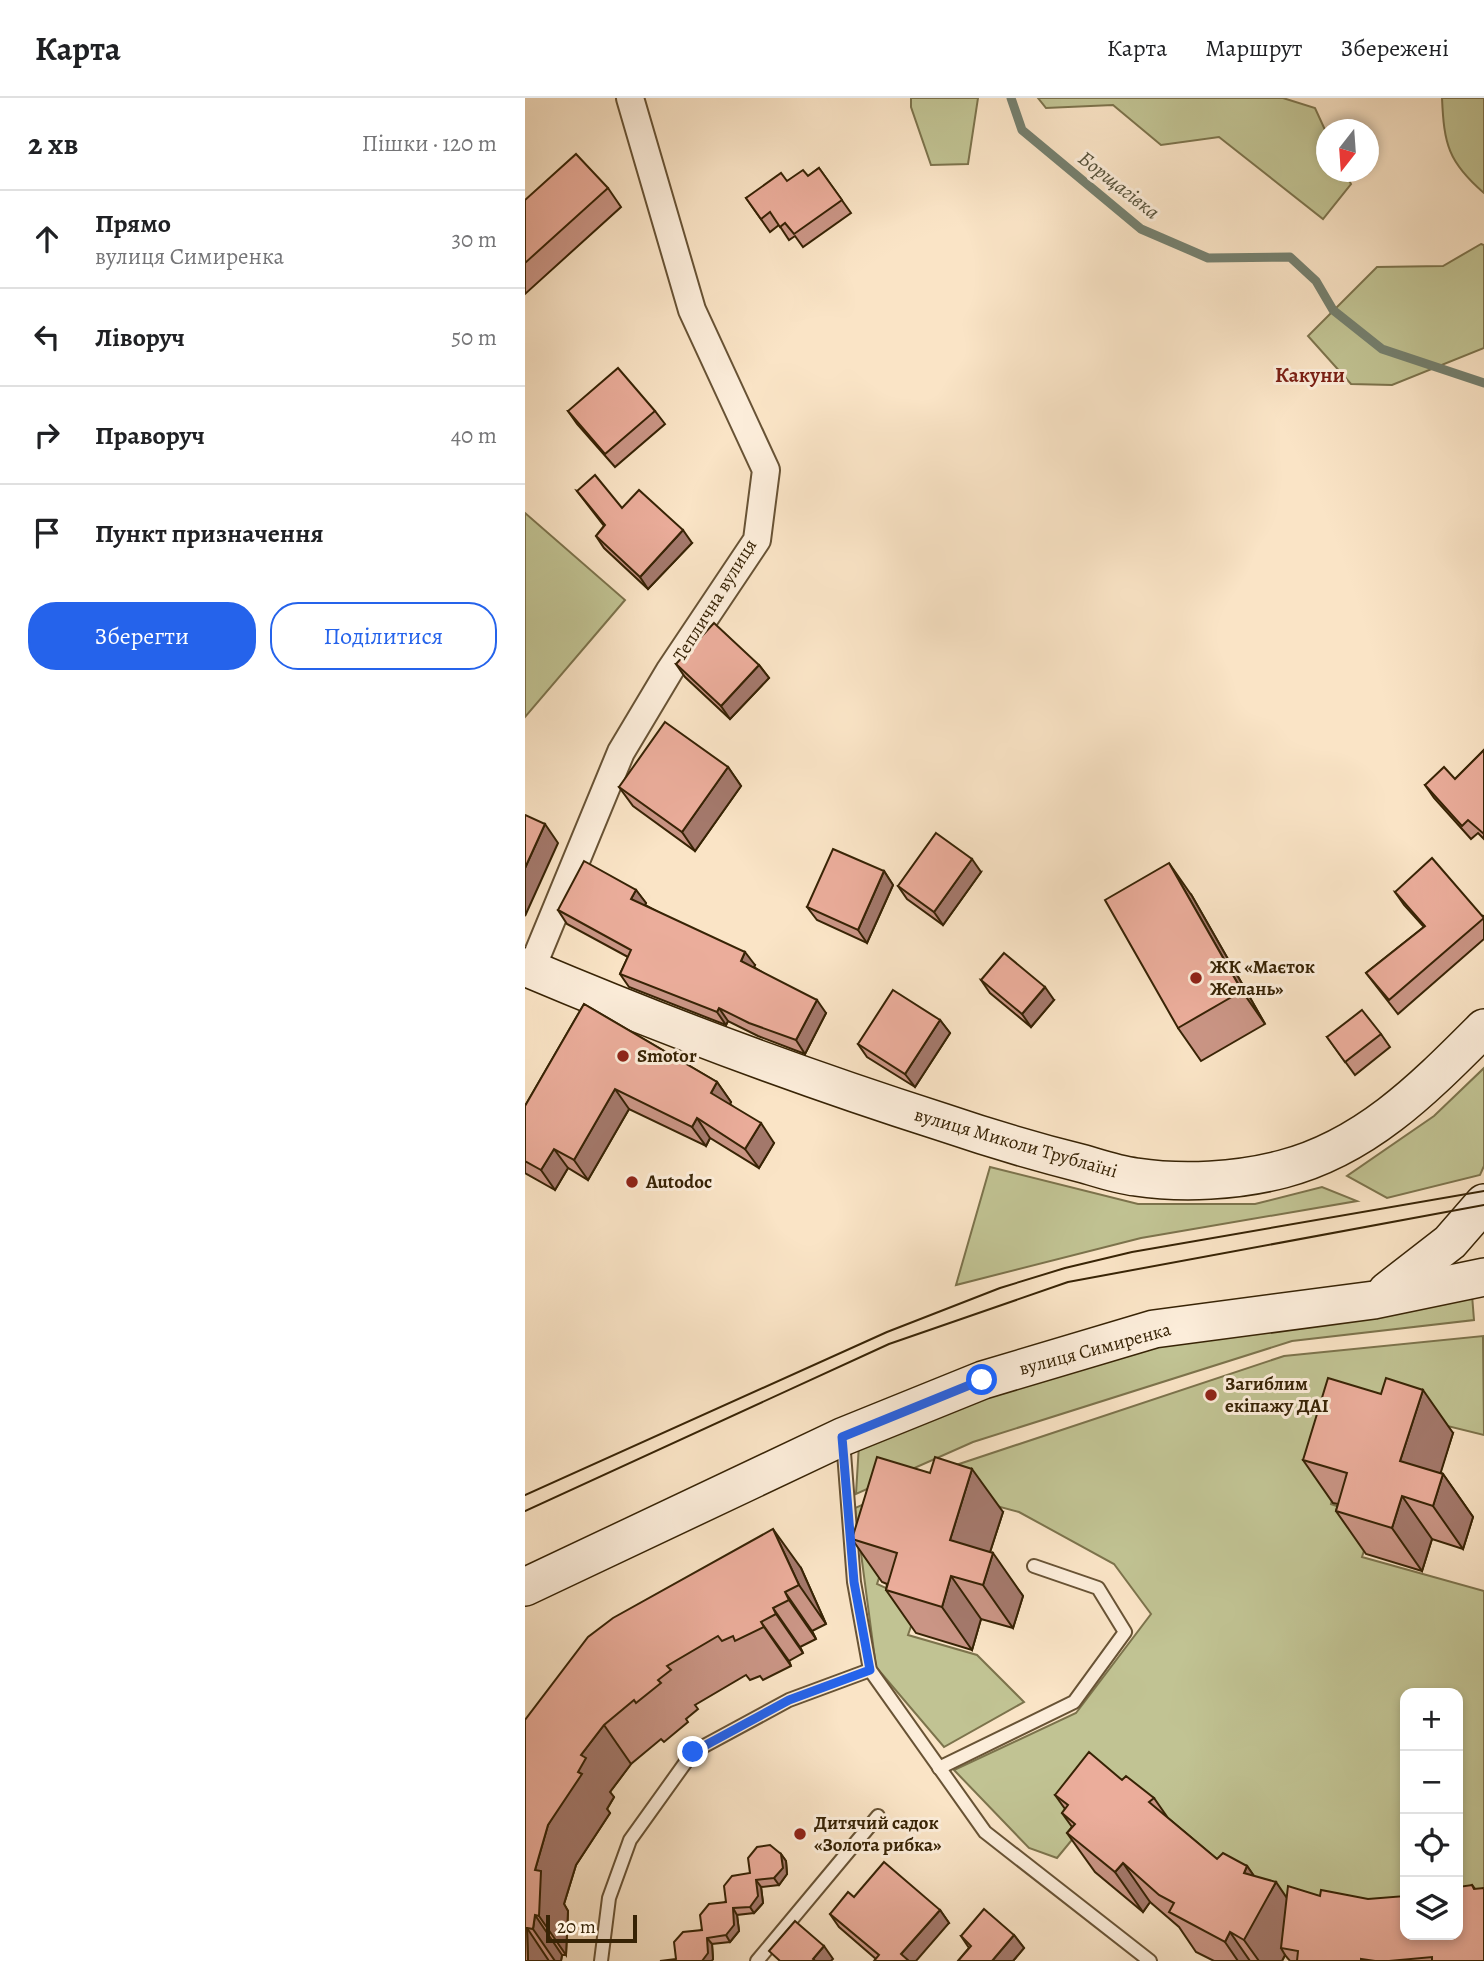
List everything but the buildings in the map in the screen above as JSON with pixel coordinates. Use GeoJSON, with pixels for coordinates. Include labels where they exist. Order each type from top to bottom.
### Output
{"type":"FeatureCollection","features":[{"type":"Feature","properties":{"kind":"main road","name":"вулиця Миколи Трублаїні"},"geometry":{"type":"LineString","coordinates":[[528,968],[665,1025],[879,1102],[1024,1149],[1134,1177],[1174,1181],[1256,1175],[1330,1153],[1373,1129],[1413,1099],[1484,1028]]}},
{"type":"Feature","properties":{"kind":"main road","name":"вулиця Симиренка"},"geometry":{"type":"LineString","coordinates":[[1374,1300],[1426,1263],[1484,1203]]}},
{"type":"Feature","properties":{"kind":"main road","name":"вулиця Симиренка"},"geometry":{"type":"LineString","coordinates":[[525,1587],[842,1437],[982,1380],[1154,1329],[1374,1300],[1484,1277]]}},
{"type":"Feature","properties":{"kind":"street","name":"Теплична вулиця"},"geometry":{"type":"LineString","coordinates":[[528,968],[621,752],[670,670],[757,540],[766,470],[692,310],[629,98]]}},
{"type":"Feature","properties":{"kind":"lane"},"geometry":{"type":"LineString","coordinates":[[1484,1277],[1484,1288]]}},
{"type":"Feature","properties":{"kind":"lane"},"geometry":{"type":"LineString","coordinates":[[842,1437],[854,1582],[870,1670],[985,1832],[1150,1961]]}},
{"type":"Feature","properties":{"kind":"lane"},"geometry":{"type":"LineString","coordinates":[[939,1768],[1074,1702],[1125,1632],[1098,1588],[1034,1566]]}},
{"type":"Feature","properties":{"kind":"lane"},"geometry":{"type":"LineString","coordinates":[[601,1961],[609,1898],[630,1840],[693,1752],[789,1700],[870,1670]]}},
{"type":"Feature","properties":{"kind":"lane"},"geometry":{"type":"LineString","coordinates":[[757,1961],[878,1816]]}},
{"type":"Feature","properties":{"kind":"green space"},"geometry":{"type":"Polygon","coordinates":[[[911,98],[978,98],[968,164],[931,165],[911,107],[911,98]]]}},
{"type":"Feature","properties":{"kind":"green space"},"geometry":{"type":"Polygon","coordinates":[[[1038,98],[1283,98],[1315,108],[1320,119],[1316,119],[1316,182],[1351,184],[1323,219],[1219,137],[1161,145],[1113,105],[1046,108],[1038,98]]]}},
{"type":"Feature","properties":{"kind":"green space"},"geometry":{"type":"Polygon","coordinates":[[[1442,98],[1484,98],[1484,193],[1463,172],[1450,151],[1444,128],[1442,98]]]}},
{"type":"Feature","properties":{"kind":"green space"},"geometry":{"type":"Polygon","coordinates":[[[1481,244],[1484,245],[1484,348],[1392,385],[1351,384],[1308,336],[1377,267],[1443,266],[1481,244]]]}},
{"type":"Feature","properties":{"kind":"green space"},"geometry":{"type":"Polygon","coordinates":[[[525,513],[625,600],[525,717],[525,513]]]}},
{"type":"Feature","properties":{"kind":"green space"},"geometry":{"type":"Polygon","coordinates":[[[1484,1068],[1484,1166],[1480,1175],[1387,1198],[1347,1176],[1434,1116],[1484,1068]]]}},
{"type":"Feature","properties":{"kind":"green space"},"geometry":{"type":"Polygon","coordinates":[[[990,1167],[1138,1204],[1255,1204],[1322,1187],[1357,1201],[1141,1238],[956,1285],[990,1167]]]}},
{"type":"Feature","properties":{"kind":"green space"},"geometry":{"type":"Polygon","coordinates":[[[1472,1295],[1474,1320],[1292,1341],[973,1442],[856,1494],[859,1444],[986,1389],[1141,1347],[1472,1295]]]}},
{"type":"Feature","properties":{"kind":"green space"},"geometry":{"type":"Polygon","coordinates":[[[1483,1336],[1484,1435],[1411,1417],[1356,1414],[1331,1504],[1374,1519],[1362,1557],[1484,1591],[1484,1926],[1463,1932],[1463,1688],[1400,1688],[1400,1936],[1379,1939],[1272,1912],[1118,1784],[1057,1858],[1029,1848],[954,1770],[1076,1713],[1151,1614],[1114,1564],[1019,1512],[963,1497],[906,1496],[877,1584],[919,1603],[908,1635],[977,1655],[1024,1702],[944,1747],[876,1667],[855,1508],[941,1470],[1284,1356],[1483,1336]]]}},
{"type":"Feature","properties":{"kind":"waterway","name":"Борщагівка"},"geometry":{"type":"LineString","coordinates":[[1011,98],[1022,130],[1141,229],[1208,258],[1290,257],[1316,281],[1333,310],[1382,349],[1484,383]]}},
{"type":"Feature","properties":{"kind":"tram line"},"geometry":{"type":"LineString","coordinates":[[525,1495],[887,1332],[1000,1288],[1065,1268],[1132,1252],[1484,1191]]}},
{"type":"Feature","properties":{"kind":"tram line"},"geometry":{"type":"LineString","coordinates":[[525,1511],[889,1344],[1068,1282],[1484,1205]]}},
{"type":"Feature","properties":{"kind":"place","name":"ЖК «Маєток Желань»"},"geometry":{"type":"Point","coordinates":[1196,978]}},
{"type":"Feature","properties":{"kind":"place","name":"Smotor"},"geometry":{"type":"Point","coordinates":[623,1056]}},
{"type":"Feature","properties":{"kind":"place","name":"Autodoc"},"geometry":{"type":"Point","coordinates":[632,1182]}},
{"type":"Feature","properties":{"kind":"place","name":"Загиблим екіпажу ДАІ"},"geometry":{"type":"Point","coordinates":[1211,1395]}},
{"type":"Feature","properties":{"kind":"place","name":"Дитячий садок «Золота рибка»"},"geometry":{"type":"Point","coordinates":[800,1834]}},
{"type":"Feature","properties":{"kind":"district","name":"Какуни"},"geometry":{"type":"Point","coordinates":[1310,375]}},
{"type":"Feature","properties":{"kind":"route"},"geometry":{"type":"LineString","coordinates":[[693,1752],[789,1700],[870,1670],[854,1582],[842,1437],[982,1380]]}}]}
